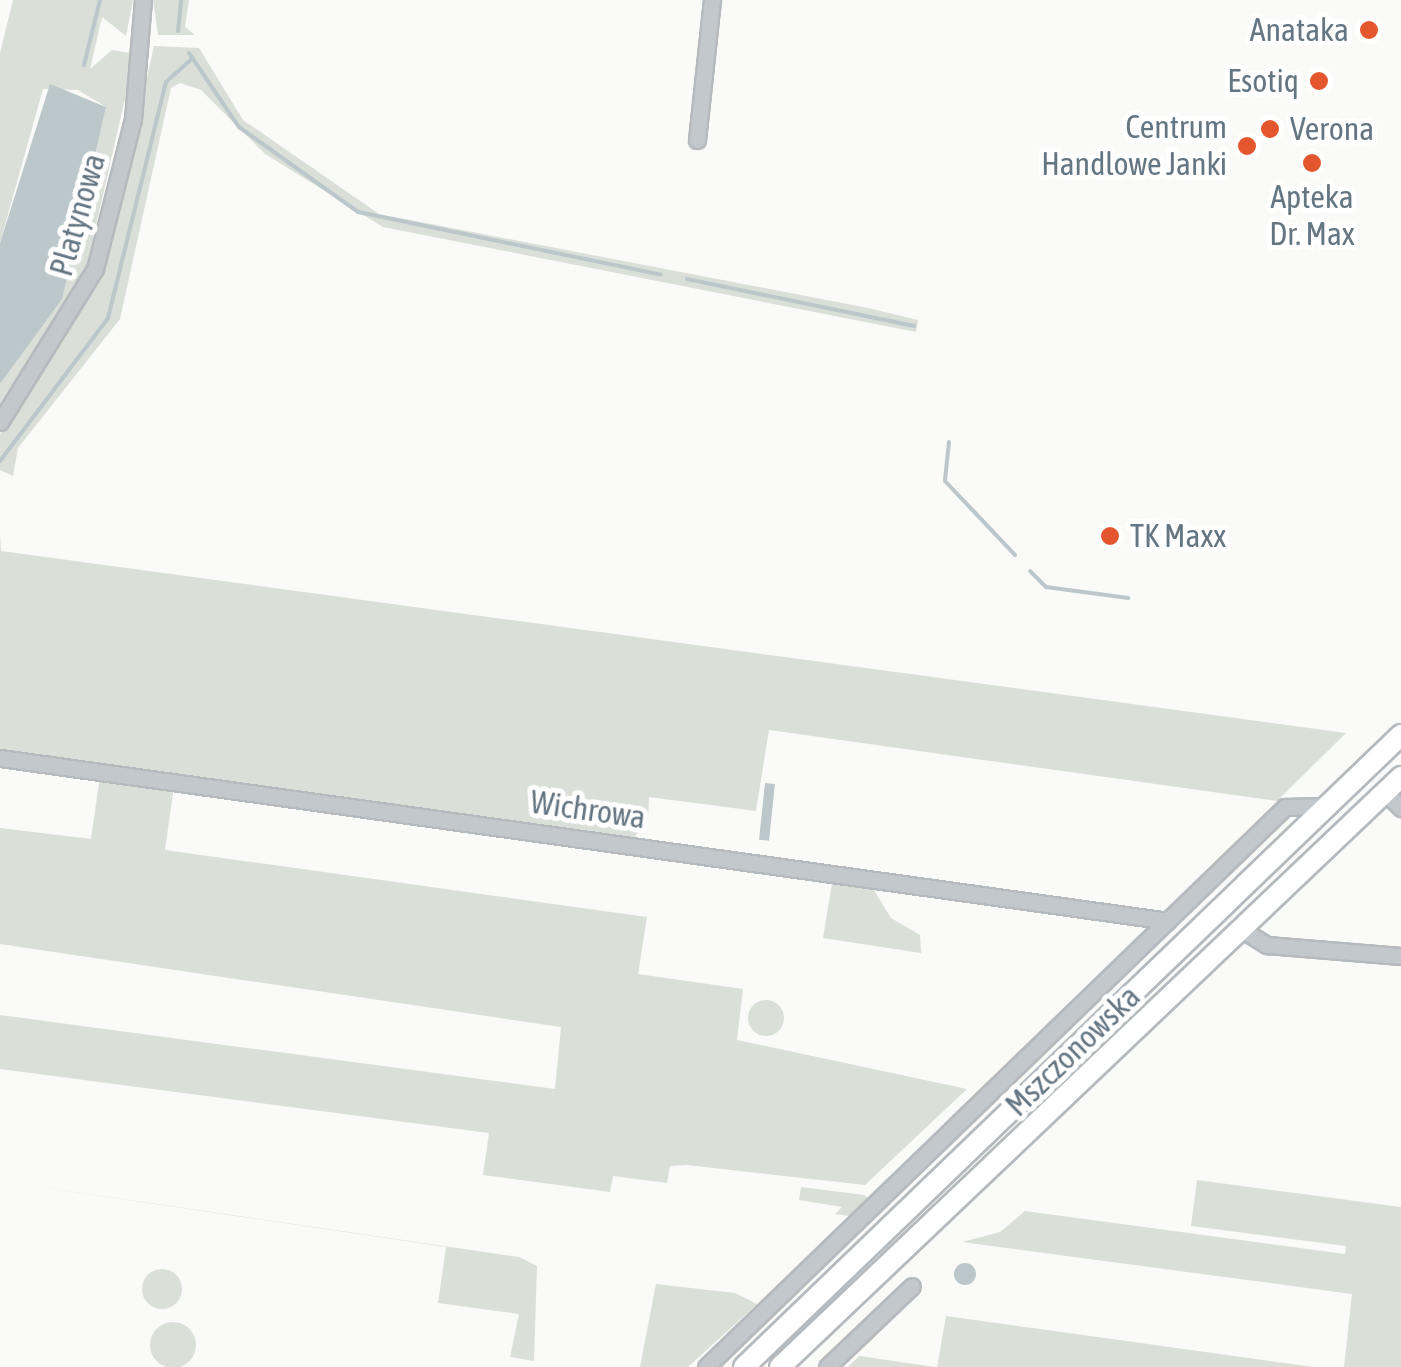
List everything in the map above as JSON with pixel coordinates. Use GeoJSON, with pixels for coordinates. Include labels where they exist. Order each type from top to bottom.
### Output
{"type":"FeatureCollection","features":[{"type":"Feature","properties":{"kind":"main road","name":"Mszczonowska"},"geometry":{"type":"LineString","coordinates":[[744,1367],[1401,735]]}},
{"type":"Feature","properties":{"kind":"main road","name":"Mszczonowska"},"geometry":{"type":"LineString","coordinates":[[780,1367],[1393,785]]}},
{"type":"Feature","properties":{"kind":"street","name":"Platynowa"},"geometry":{"type":"LineString","coordinates":[[0,422],[94,269],[133,119],[142,0]]}},
{"type":"Feature","properties":{"kind":"street"},"geometry":{"type":"LineString","coordinates":[[696,140],[712,0]]}},
{"type":"Feature","properties":{"kind":"street","name":"Wichrowa"},"geometry":{"type":"LineString","coordinates":[[0,758],[1168,921]]}},
{"type":"Feature","properties":{"kind":"street"},"geometry":{"type":"LineString","coordinates":[[1393,785],[1401,808]]}},
{"type":"Feature","properties":{"kind":"street"},"geometry":{"type":"LineString","coordinates":[[706,1367],[1284,807],[1327,806]]}},
{"type":"Feature","properties":{"kind":"street"},"geometry":{"type":"LineString","coordinates":[[1241,929],[1267,944],[1401,956]]}},
{"type":"Feature","properties":{"kind":"street"},"geometry":{"type":"LineString","coordinates":[[827,1367],[912,1286]]}},
{"type":"Feature","properties":{"kind":"shaded area"},"geometry":{"type":"Polygon","coordinates":[[[13,0],[133,0],[126,36],[102,17],[90,69],[112,50],[130,53],[133,64],[85,273],[0,403],[0,384],[61,299],[106,107],[78,90],[43,89],[0,243],[0,53],[13,0]]]}},
{"type":"Feature","properties":{"kind":"shaded area"},"geometry":{"type":"Polygon","coordinates":[[[153,0],[189,0],[185,27],[195,35],[158,35],[153,0]]]}},
{"type":"Feature","properties":{"kind":"shaded area"},"geometry":{"type":"Polygon","coordinates":[[[154,46],[199,48],[243,120],[379,214],[868,308],[918,320],[916,332],[383,227],[265,154],[201,90],[180,83],[171,88],[120,319],[18,448],[13,476],[0,470],[0,435],[102,278],[154,46]]]}},
{"type":"Feature","properties":{"kind":"shaded area"},"geometry":{"type":"Polygon","coordinates":[[[50,84],[106,107],[62,299],[0,384],[0,243],[50,84]]]}},
{"type":"Feature","properties":{"kind":"shaded area"},"geometry":{"type":"Polygon","coordinates":[[[0,533],[1,551],[1346,733],[1277,801],[769,730],[756,811],[649,797],[648,820],[632,840],[0,753],[0,533]]]}},
{"type":"Feature","properties":{"kind":"shaded area"},"geometry":{"type":"Polygon","coordinates":[[[100,776],[174,786],[165,850],[647,917],[638,974],[743,989],[737,1040],[967,1089],[865,1185],[687,1165],[670,1166],[667,1183],[613,1176],[610,1192],[483,1175],[489,1133],[0,1069],[0,1015],[555,1089],[561,1027],[0,944],[0,828],[91,839],[100,776]]]}},
{"type":"Feature","properties":{"kind":"shaded area"},"geometry":{"type":"Polygon","coordinates":[[[765,783],[775,784],[769,841],[759,840],[765,783]]]}},
{"type":"Feature","properties":{"kind":"shaded area"},"geometry":{"type":"Polygon","coordinates":[[[833,877],[869,882],[891,918],[920,935],[921,953],[823,938],[833,877]]]}},
{"type":"Feature","properties":{"kind":"shaded area"},"geometry":{"type":"Polygon","coordinates":[[[766,1000],[779,1005],[784,1018],[779,1031],[766,1036],[753,1031],[748,1018],[753,1005],[766,1000]]]}},
{"type":"Feature","properties":{"kind":"shaded area"},"geometry":{"type":"Polygon","coordinates":[[[1197,1180],[1401,1207],[1401,1367],[1344,1367],[1352,1294],[962,1242],[1000,1232],[1025,1211],[1345,1254],[1346,1246],[1191,1226],[1197,1180]]]}},
{"type":"Feature","properties":{"kind":"shaded area"},"geometry":{"type":"Polygon","coordinates":[[[0,1181],[519,1257],[537,1266],[534,1361],[510,1357],[519,1314],[438,1303],[446,1247],[0,1181]]]}},
{"type":"Feature","properties":{"kind":"shaded area"},"geometry":{"type":"Polygon","coordinates":[[[801,1187],[868,1198],[850,1216],[835,1214],[842,1207],[799,1200],[801,1187]]]}},
{"type":"Feature","properties":{"kind":"shaded area"},"geometry":{"type":"Polygon","coordinates":[[[965,1263],[973,1266],[973,1282],[965,1285],[957,1282],[954,1274],[957,1266],[965,1263]]]}},
{"type":"Feature","properties":{"kind":"shaded area"},"geometry":{"type":"Polygon","coordinates":[[[162,1269],[176,1275],[182,1289],[176,1303],[162,1309],[148,1303],[142,1289],[148,1275],[162,1269]]]}},
{"type":"Feature","properties":{"kind":"shaded area"},"geometry":{"type":"Polygon","coordinates":[[[656,1284],[735,1293],[757,1304],[688,1367],[640,1367],[656,1284]]]}},
{"type":"Feature","properties":{"kind":"shaded area"},"geometry":{"type":"Polygon","coordinates":[[[946,1316],[953,1317],[1313,1367],[937,1367],[946,1316]]]}},
{"type":"Feature","properties":{"kind":"shaded area"},"geometry":{"type":"Polygon","coordinates":[[[173,1322],[189,1329],[196,1345],[189,1361],[173,1368],[157,1361],[150,1345],[157,1329],[173,1322]]]}},
{"type":"Feature","properties":{"kind":"shaded area"},"geometry":{"type":"Polygon","coordinates":[[[860,1356],[935,1367],[848,1367],[860,1356]]]}},
{"type":"Feature","properties":{"kind":"waterway"},"geometry":{"type":"LineString","coordinates":[[84,65],[100,0]]}},
{"type":"Feature","properties":{"kind":"waterway"},"geometry":{"type":"LineString","coordinates":[[178,31],[181,0]]}},
{"type":"Feature","properties":{"kind":"waterway"},"geometry":{"type":"LineString","coordinates":[[189,53],[239,127],[358,212],[661,275]]}},
{"type":"Feature","properties":{"kind":"waterway"},"geometry":{"type":"LineString","coordinates":[[0,461],[108,318],[166,82],[193,58]]}},
{"type":"Feature","properties":{"kind":"waterway"},"geometry":{"type":"LineString","coordinates":[[687,279],[914,326]]}},
{"type":"Feature","properties":{"kind":"waterway"},"geometry":{"type":"LineString","coordinates":[[949,442],[945,481],[1015,555]]}},
{"type":"Feature","properties":{"kind":"waterway"},"geometry":{"type":"LineString","coordinates":[[1030,571],[1046,587],[1128,598]]}},
{"type":"Feature","properties":{"kind":"place","name":"Anataka"},"geometry":{"type":"Point","coordinates":[1369,30]}},
{"type":"Feature","properties":{"kind":"place","name":"Esotiq"},"geometry":{"type":"Point","coordinates":[1319,81]}},
{"type":"Feature","properties":{"kind":"place","name":"Verona"},"geometry":{"type":"Point","coordinates":[1270,129]}},
{"type":"Feature","properties":{"kind":"place","name":"Centrum Handlowe Janki"},"geometry":{"type":"Point","coordinates":[1247,146]}},
{"type":"Feature","properties":{"kind":"place","name":"Apteka Dr. Max"},"geometry":{"type":"Point","coordinates":[1312,163]}},
{"type":"Feature","properties":{"kind":"place","name":"TK Maxx"},"geometry":{"type":"Point","coordinates":[1110,536]}}]}
